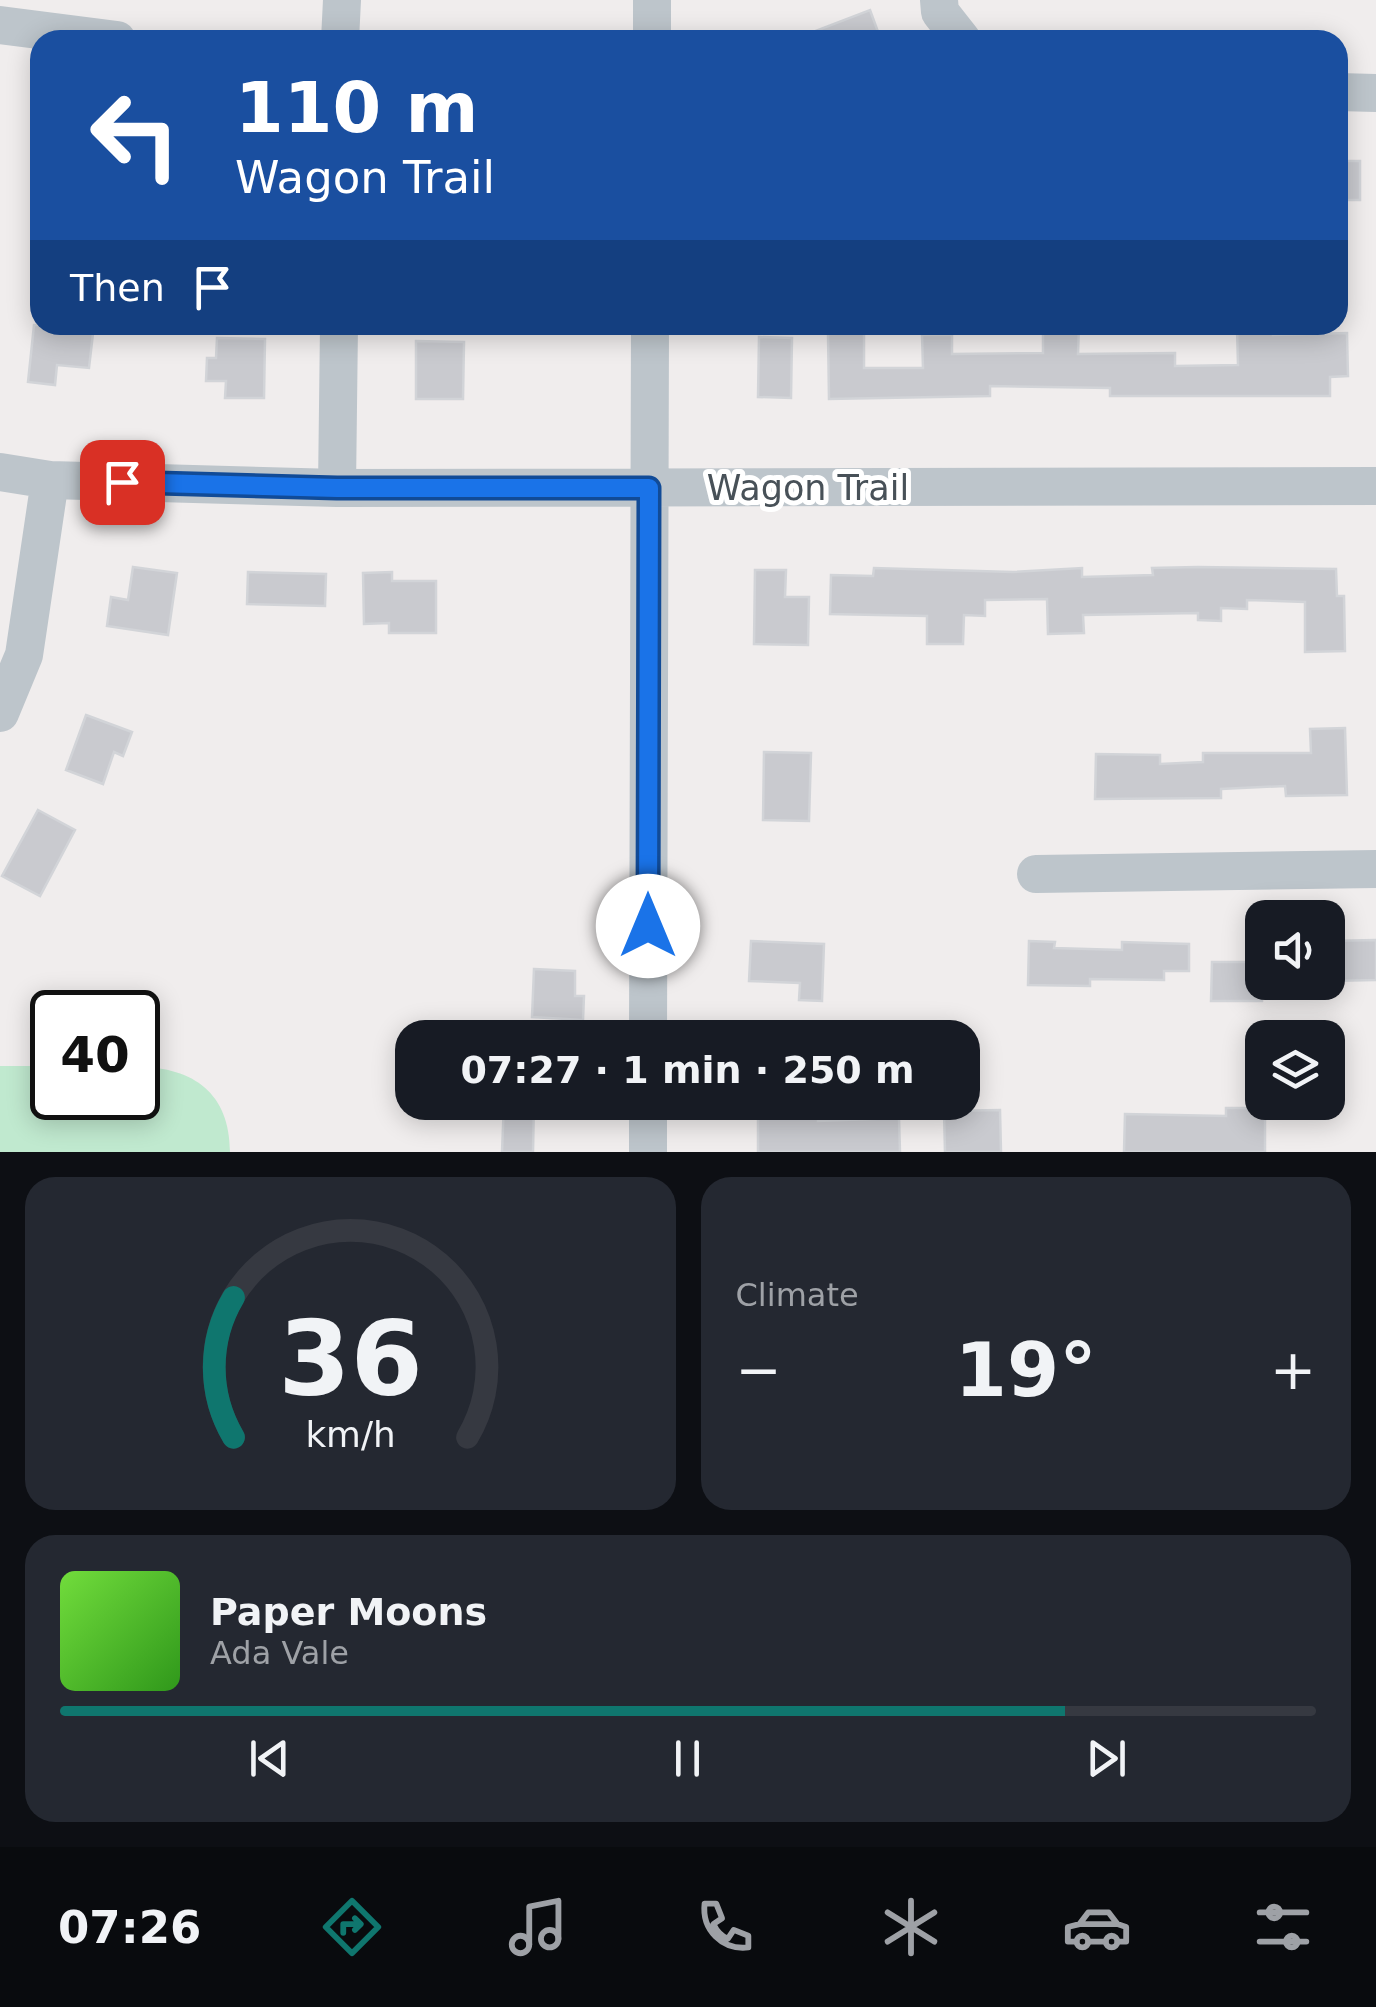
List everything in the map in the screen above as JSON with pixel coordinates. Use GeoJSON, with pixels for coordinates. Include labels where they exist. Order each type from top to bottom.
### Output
{"type":"FeatureCollection","features":[{"type":"Feature","properties":{"kind":"street"},"geometry":{"type":"LineString","coordinates":[[340,30],[342,0]]}},
{"type":"Feature","properties":{"kind":"street"},"geometry":{"type":"LineString","coordinates":[[652,0],[652,30]]}},
{"type":"Feature","properties":{"kind":"street"},"geometry":{"type":"LineString","coordinates":[[940,0],[940,12],[954,30]]}},
{"type":"Feature","properties":{"kind":"street"},"geometry":{"type":"LineString","coordinates":[[0,25],[39,30]]}},
{"type":"Feature","properties":{"kind":"street"},"geometry":{"type":"LineString","coordinates":[[1348,92],[1376,93]]}},
{"type":"Feature","properties":{"kind":"street"},"geometry":{"type":"LineString","coordinates":[[337,488],[339,335]]}},
{"type":"Feature","properties":{"kind":"street"},"geometry":{"type":"LineString","coordinates":[[648,1020],[650,335]]}},
{"type":"Feature","properties":{"kind":"street","name":"Wagon Trail"},"geometry":{"type":"LineString","coordinates":[[0,472],[50,480],[337,488],[1376,486]]}},
{"type":"Feature","properties":{"kind":"street"},"geometry":{"type":"LineString","coordinates":[[0,713],[24,655],[50,480]]}},
{"type":"Feature","properties":{"kind":"street"},"geometry":{"type":"LineString","coordinates":[[1036,874],[1376,869]]}},
{"type":"Feature","properties":{"kind":"street"},"geometry":{"type":"LineString","coordinates":[[648,1120],[648,1152]]}},
{"type":"Feature","properties":{"kind":"green space"},"geometry":{"type":"Polygon","coordinates":[[[0,1066],[30,1066],[30,1120],[160,1120],[160,1068],[176,1072],[205,1088],[216,1100],[224,1114],[230,1152],[0,1152],[0,1066]]]}},
{"type":"Feature","properties":{"kind":"building"},"geometry":{"type":"Polygon","coordinates":[[[870,10],[877,30],[818,30],[870,10]]]}},
{"type":"Feature","properties":{"kind":"building"},"geometry":{"type":"Polygon","coordinates":[[[1348,161],[1360,161],[1360,200],[1348,200],[1348,161]]]}},
{"type":"Feature","properties":{"kind":"building"},"geometry":{"type":"Polygon","coordinates":[[[33,335],[93,335],[89,368],[57,365],[55,385],[28,382],[33,335]]]}},
{"type":"Feature","properties":{"kind":"building"},"geometry":{"type":"Polygon","coordinates":[[[828,335],[864,335],[864,368],[923,368],[922,335],[952,335],[952,354],[1043,353],[1043,335],[1079,335],[1078,354],[1175,353],[1175,366],[1238,365],[1237,335],[1347,335],[1348,376],[1330,377],[1330,396],[1110,396],[1110,388],[990,386],[990,396],[829,399],[828,335]]]}},
{"type":"Feature","properties":{"kind":"building"},"geometry":{"type":"Polygon","coordinates":[[[759,337],[792,338],[791,398],[758,397],[759,337]]]}},
{"type":"Feature","properties":{"kind":"building"},"geometry":{"type":"Polygon","coordinates":[[[217,338],[265,339],[264,398],[225,398],[226,381],[206,381],[207,358],[216,358],[217,338]]]}},
{"type":"Feature","properties":{"kind":"building"},"geometry":{"type":"Polygon","coordinates":[[[416,341],[464,342],[463,399],[416,399],[416,341]]]}},
{"type":"Feature","properties":{"kind":"building"},"geometry":{"type":"Polygon","coordinates":[[[133,567],[177,573],[168,635],[107,626],[111,597],[128,600],[133,567]]]}},
{"type":"Feature","properties":{"kind":"building"},"geometry":{"type":"Polygon","coordinates":[[[874,568],[1013,572],[1082,568],[1082,577],[1153,575],[1152,568],[1336,569],[1337,596],[1344,596],[1345,651],[1305,652],[1305,602],[1247,600],[1247,609],[1221,608],[1221,621],[1198,620],[1198,613],[1083,615],[1084,633],[1048,634],[1047,599],[985,600],[985,616],[964,615],[963,644],[927,644],[927,616],[830,614],[831,575],[873,576],[874,568]]]}},
{"type":"Feature","properties":{"kind":"building"},"geometry":{"type":"Polygon","coordinates":[[[755,570],[786,570],[785,597],[809,597],[808,645],[754,644],[755,570]]]}},
{"type":"Feature","properties":{"kind":"building"},"geometry":{"type":"Polygon","coordinates":[[[248,572],[326,574],[325,606],[247,604],[248,572]]]}},
{"type":"Feature","properties":{"kind":"building"},"geometry":{"type":"Polygon","coordinates":[[[392,572],[392,581],[436,581],[436,633],[389,633],[389,623],[364,624],[363,573],[392,572]]]}},
{"type":"Feature","properties":{"kind":"building"},"geometry":{"type":"Polygon","coordinates":[[[86,715],[132,732],[123,756],[114,752],[103,784],[66,770],[86,715]]]}},
{"type":"Feature","properties":{"kind":"building"},"geometry":{"type":"Polygon","coordinates":[[[1345,728],[1347,795],[1286,796],[1285,786],[1221,789],[1221,798],[1095,799],[1096,754],[1160,755],[1160,764],[1203,762],[1203,753],[1311,753],[1310,729],[1345,728]]]}},
{"type":"Feature","properties":{"kind":"building"},"geometry":{"type":"Polygon","coordinates":[[[764,752],[811,753],[809,821],[763,820],[764,752]]]}},
{"type":"Feature","properties":{"kind":"building"},"geometry":{"type":"Polygon","coordinates":[[[38,810],[75,830],[40,896],[2,876],[38,810]]]}},
{"type":"Feature","properties":{"kind":"building"},"geometry":{"type":"Polygon","coordinates":[[[1376,940],[1376,980],[1345,981],[1345,941],[1376,940]]]}},
{"type":"Feature","properties":{"kind":"building"},"geometry":{"type":"Polygon","coordinates":[[[751,941],[824,944],[822,1001],[799,1000],[800,983],[749,981],[751,941]]]}},
{"type":"Feature","properties":{"kind":"building"},"geometry":{"type":"Polygon","coordinates":[[[1029,941],[1055,942],[1054,948],[1122,950],[1122,942],[1189,944],[1189,971],[1164,971],[1164,980],[1090,979],[1090,986],[1028,985],[1029,941]]]}},
{"type":"Feature","properties":{"kind":"building"},"geometry":{"type":"Polygon","coordinates":[[[1212,962],[1245,962],[1245,1000],[1262,1001],[1211,1001],[1212,962]]]}},
{"type":"Feature","properties":{"kind":"building"},"geometry":{"type":"Polygon","coordinates":[[[534,969],[575,971],[575,996],[584,996],[583,1020],[532,1017],[534,969]]]}},
{"type":"Feature","properties":{"kind":"building"},"geometry":{"type":"Polygon","coordinates":[[[1226,1108],[1245,1108],[1245,1120],[1265,1120],[1265,1152],[1124,1152],[1125,1114],[1226,1116],[1226,1108]]]}},
{"type":"Feature","properties":{"kind":"building"},"geometry":{"type":"Polygon","coordinates":[[[980,1110],[1000,1110],[1001,1152],[945,1152],[944,1120],[980,1120],[980,1110]]]}},
{"type":"Feature","properties":{"kind":"building"},"geometry":{"type":"Polygon","coordinates":[[[503,1120],[534,1120],[533,1152],[502,1152],[503,1120]]]}},
{"type":"Feature","properties":{"kind":"building"},"geometry":{"type":"Polygon","coordinates":[[[758,1120],[899,1120],[900,1152],[758,1152],[758,1120]]]}},
{"type":"Feature","properties":{"kind":"route"},"geometry":{"type":"LineString","coordinates":[[122,482],[337,488],[649,488],[648,926]]}}]}
